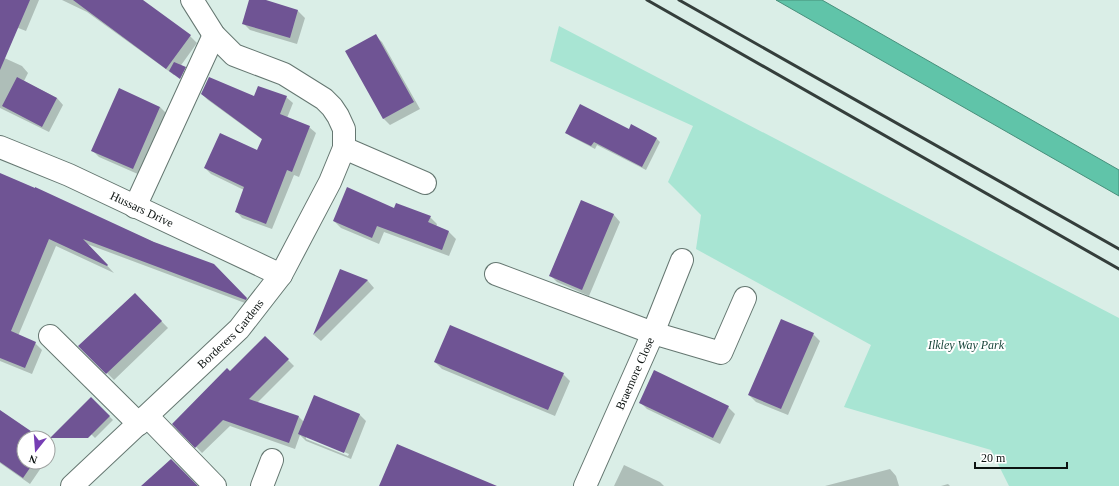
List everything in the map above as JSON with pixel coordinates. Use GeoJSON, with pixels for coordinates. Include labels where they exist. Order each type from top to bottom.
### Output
{"type":"FeatureCollection","features":[{"type":"Feature","properties":{"kind":"street","name":"Borderers Gardens"},"geometry":{"type":"LineString","coordinates":[[72,486],[239,329],[281,275],[330,182],[344,148],[344,129],[332,107],[324,100],[284,74],[234,55],[214,35],[192,0]]}},
{"type":"Feature","properties":{"kind":"street"},"geometry":{"type":"LineString","coordinates":[[135,207],[214,35]]}},
{"type":"Feature","properties":{"kind":"street","name":"Hussars Drive"},"geometry":{"type":"LineString","coordinates":[[0,148],[69,175],[281,275]]}},
{"type":"Feature","properties":{"kind":"street"},"geometry":{"type":"LineString","coordinates":[[344,148],[425,183]]}},
{"type":"Feature","properties":{"kind":"street","name":"Braemore Close"},"geometry":{"type":"LineString","coordinates":[[585,486],[653,332],[682,260]]}},
{"type":"Feature","properties":{"kind":"street"},"geometry":{"type":"LineString","coordinates":[[496,274],[653,332],[721,353],[746,298]]}},
{"type":"Feature","properties":{"kind":"street"},"geometry":{"type":"LineString","coordinates":[[50,336],[215,486]]}},
{"type":"Feature","properties":{"kind":"street"},"geometry":{"type":"LineString","coordinates":[[262,486],[272,460]]}},
{"type":"Feature","properties":{"kind":"green space","name":"Ilkley Way Park"},"geometry":{"type":"Polygon","coordinates":[[[559,26],[1119,318],[1119,486],[1009,486],[991,450],[844,407],[871,345],[696,249],[701,215],[668,182],[693,126],[550,61],[559,26]]]}},
{"type":"Feature","properties":{"kind":"shaded area"},"geometry":{"type":"Polygon","coordinates":[[[776,0],[822,0],[1119,170],[1119,196],[776,0]]]}},
{"type":"Feature","properties":{"kind":"building"},"geometry":{"type":"Polygon","coordinates":[[[0,0],[30,0],[0,70],[0,0]]]}},
{"type":"Feature","properties":{"kind":"building"},"geometry":{"type":"Polygon","coordinates":[[[73,0],[143,0],[191,35],[166,69],[73,0]]]}},
{"type":"Feature","properties":{"kind":"building"},"geometry":{"type":"Polygon","coordinates":[[[249,0],[266,0],[298,10],[290,38],[242,24],[249,0]]]}},
{"type":"Feature","properties":{"kind":"building"},"geometry":{"type":"Polygon","coordinates":[[[376,34],[414,102],[383,119],[345,51],[376,34]]]}},
{"type":"Feature","properties":{"kind":"building"},"geometry":{"type":"Polygon","coordinates":[[[174,62],[186,67],[180,79],[169,71],[174,62]]]}},
{"type":"Feature","properties":{"kind":"building"},"geometry":{"type":"Polygon","coordinates":[[[17,77],[57,98],[42,127],[2,106],[17,77]]]}},
{"type":"Feature","properties":{"kind":"building"},"geometry":{"type":"Polygon","coordinates":[[[209,77],[254,96],[258,86],[287,96],[280,114],[310,126],[292,172],[287,170],[266,224],[235,212],[244,187],[204,168],[220,133],[257,150],[262,139],[201,94],[209,77]]]}},
{"type":"Feature","properties":{"kind":"building"},"geometry":{"type":"Polygon","coordinates":[[[119,88],[160,107],[133,169],[91,151],[119,88]]]}},
{"type":"Feature","properties":{"kind":"building"},"geometry":{"type":"Polygon","coordinates":[[[580,104],[629,129],[631,124],[657,138],[642,167],[594,142],[591,146],[565,133],[580,104]]]}},
{"type":"Feature","properties":{"kind":"building"},"geometry":{"type":"Polygon","coordinates":[[[0,173],[35,187],[154,242],[214,264],[247,298],[246,300],[83,239],[108,265],[107,266],[49,239],[11,331],[36,342],[25,368],[0,358],[0,173]]]}},
{"type":"Feature","properties":{"kind":"building"},"geometry":{"type":"Polygon","coordinates":[[[347,187],[394,208],[396,203],[431,216],[428,222],[449,231],[442,250],[377,226],[372,238],[333,221],[347,187]]]}},
{"type":"Feature","properties":{"kind":"building"},"geometry":{"type":"Polygon","coordinates":[[[581,200],[614,214],[582,290],[549,276],[581,200]]]}},
{"type":"Feature","properties":{"kind":"building"},"geometry":{"type":"Polygon","coordinates":[[[340,269],[368,280],[313,335],[340,269]]]}},
{"type":"Feature","properties":{"kind":"building"},"geometry":{"type":"Polygon","coordinates":[[[135,293],[162,321],[106,374],[78,346],[135,293]]]}},
{"type":"Feature","properties":{"kind":"building"},"geometry":{"type":"Polygon","coordinates":[[[781,319],[814,333],[781,409],[748,395],[781,319]]]}},
{"type":"Feature","properties":{"kind":"building"},"geometry":{"type":"Polygon","coordinates":[[[450,325],[564,373],[548,410],[434,362],[450,325]]]}},
{"type":"Feature","properties":{"kind":"building"},"geometry":{"type":"Polygon","coordinates":[[[265,336],[289,359],[249,399],[299,416],[289,443],[223,420],[195,448],[172,424],[227,368],[230,371],[265,336]]]}},
{"type":"Feature","properties":{"kind":"building"},"geometry":{"type":"Polygon","coordinates":[[[654,370],[729,406],[713,438],[639,403],[654,370]]]}},
{"type":"Feature","properties":{"kind":"building"},"geometry":{"type":"Polygon","coordinates":[[[314,395],[360,414],[344,453],[298,434],[314,395]]]}},
{"type":"Feature","properties":{"kind":"building"},"geometry":{"type":"Polygon","coordinates":[[[91,397],[110,416],[88,438],[56,438],[56,432],[91,397]]]}},
{"type":"Feature","properties":{"kind":"building"},"geometry":{"type":"Polygon","coordinates":[[[0,410],[29,430],[16,430],[16,470],[28,470],[23,478],[0,462],[0,410]]]}},
{"type":"Feature","properties":{"kind":"building"},"geometry":{"type":"Polygon","coordinates":[[[397,444],[497,486],[379,486],[397,444]]]}},
{"type":"Feature","properties":{"kind":"building"},"geometry":{"type":"Polygon","coordinates":[[[171,459],[198,486],[141,486],[171,459]]]}},
{"type":"Feature","properties":{"kind":"railway"},"geometry":{"type":"LineString","coordinates":[[647,0],[1119,269]]}},
{"type":"Feature","properties":{"kind":"railway"},"geometry":{"type":"LineString","coordinates":[[679,0],[1119,249]]}}]}
